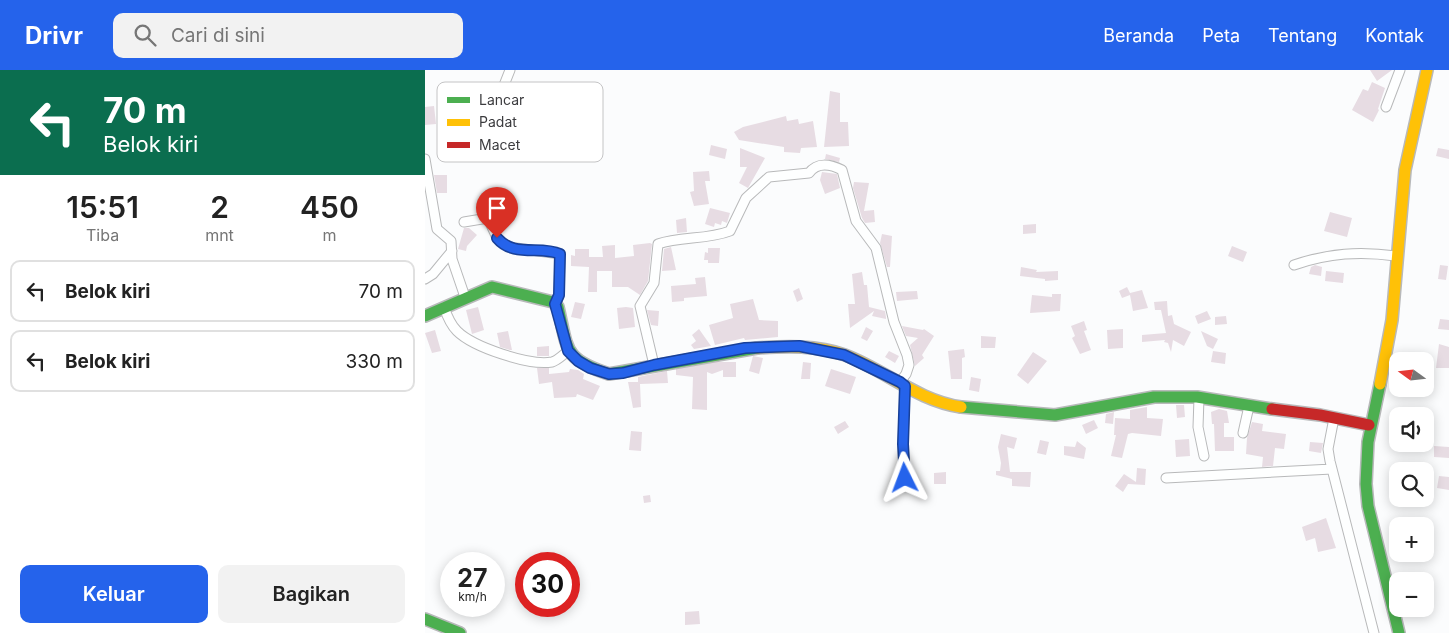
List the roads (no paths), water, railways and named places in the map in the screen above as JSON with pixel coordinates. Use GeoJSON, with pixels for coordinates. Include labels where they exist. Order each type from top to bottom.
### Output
{"type":"FeatureCollection","features":[{"type":"Feature","properties":{"kind":"street"},"geometry":{"type":"LineString","coordinates":[[505,82],[510,70]]}},
{"type":"Feature","properties":{"kind":"street"},"geometry":{"type":"LineString","coordinates":[[1386,107],[1400,70]]}},
{"type":"Feature","properties":{"kind":"street"},"geometry":{"type":"LineString","coordinates":[[1399,633],[1365,488],[1368,425],[1389,341],[1393,255],[1405,171],[1427,70]]}},
{"type":"Feature","properties":{"kind":"street"},"geometry":{"type":"LineString","coordinates":[[425,159],[437,229],[448,237],[465,297]]}},
{"type":"Feature","properties":{"kind":"street"},"geometry":{"type":"LineString","coordinates":[[654,365],[640,306],[654,283],[658,244],[730,231],[746,198],[769,177],[809,172],[813,167],[819,165],[842,170],[856,220],[876,248],[893,322],[901,339],[909,365],[903,384],[905,478]]}},
{"type":"Feature","properties":{"kind":"street"},"geometry":{"type":"LineString","coordinates":[[464,222],[488,218],[497,238],[509,247],[560,254],[559,295],[555,304],[568,351],[578,361],[590,368],[609,374],[623,373],[654,365],[745,348],[799,346],[844,355],[903,384],[920,396],[946,405],[991,411],[1055,415],[1154,397],[1199,398],[1368,425]]}},
{"type":"Feature","properties":{"kind":"street"},"geometry":{"type":"LineString","coordinates":[[425,279],[433,274],[452,251]]}},
{"type":"Feature","properties":{"kind":"street"},"geometry":{"type":"LineString","coordinates":[[1294,265],[1321,256],[1375,253],[1393,255]]}},
{"type":"Feature","properties":{"kind":"street"},"geometry":{"type":"LineString","coordinates":[[425,316],[492,286],[501,287],[555,304]]}},
{"type":"Feature","properties":{"kind":"street"},"geometry":{"type":"LineString","coordinates":[[443,307],[457,332],[498,353],[514,358],[553,362],[568,351]]}},
{"type":"Feature","properties":{"kind":"street"},"geometry":{"type":"LineString","coordinates":[[1199,398],[1199,427],[1204,456]]}},
{"type":"Feature","properties":{"kind":"street"},"geometry":{"type":"LineString","coordinates":[[1243,432],[1249,406]]}},
{"type":"Feature","properties":{"kind":"street"},"geometry":{"type":"LineString","coordinates":[[1337,419],[1328,449],[1374,633]]}},
{"type":"Feature","properties":{"kind":"street"},"geometry":{"type":"LineString","coordinates":[[1166,478],[1332,469]]}},
{"type":"Feature","properties":{"kind":"street"},"geometry":{"type":"LineString","coordinates":[[425,619],[460,633]]}}]}
